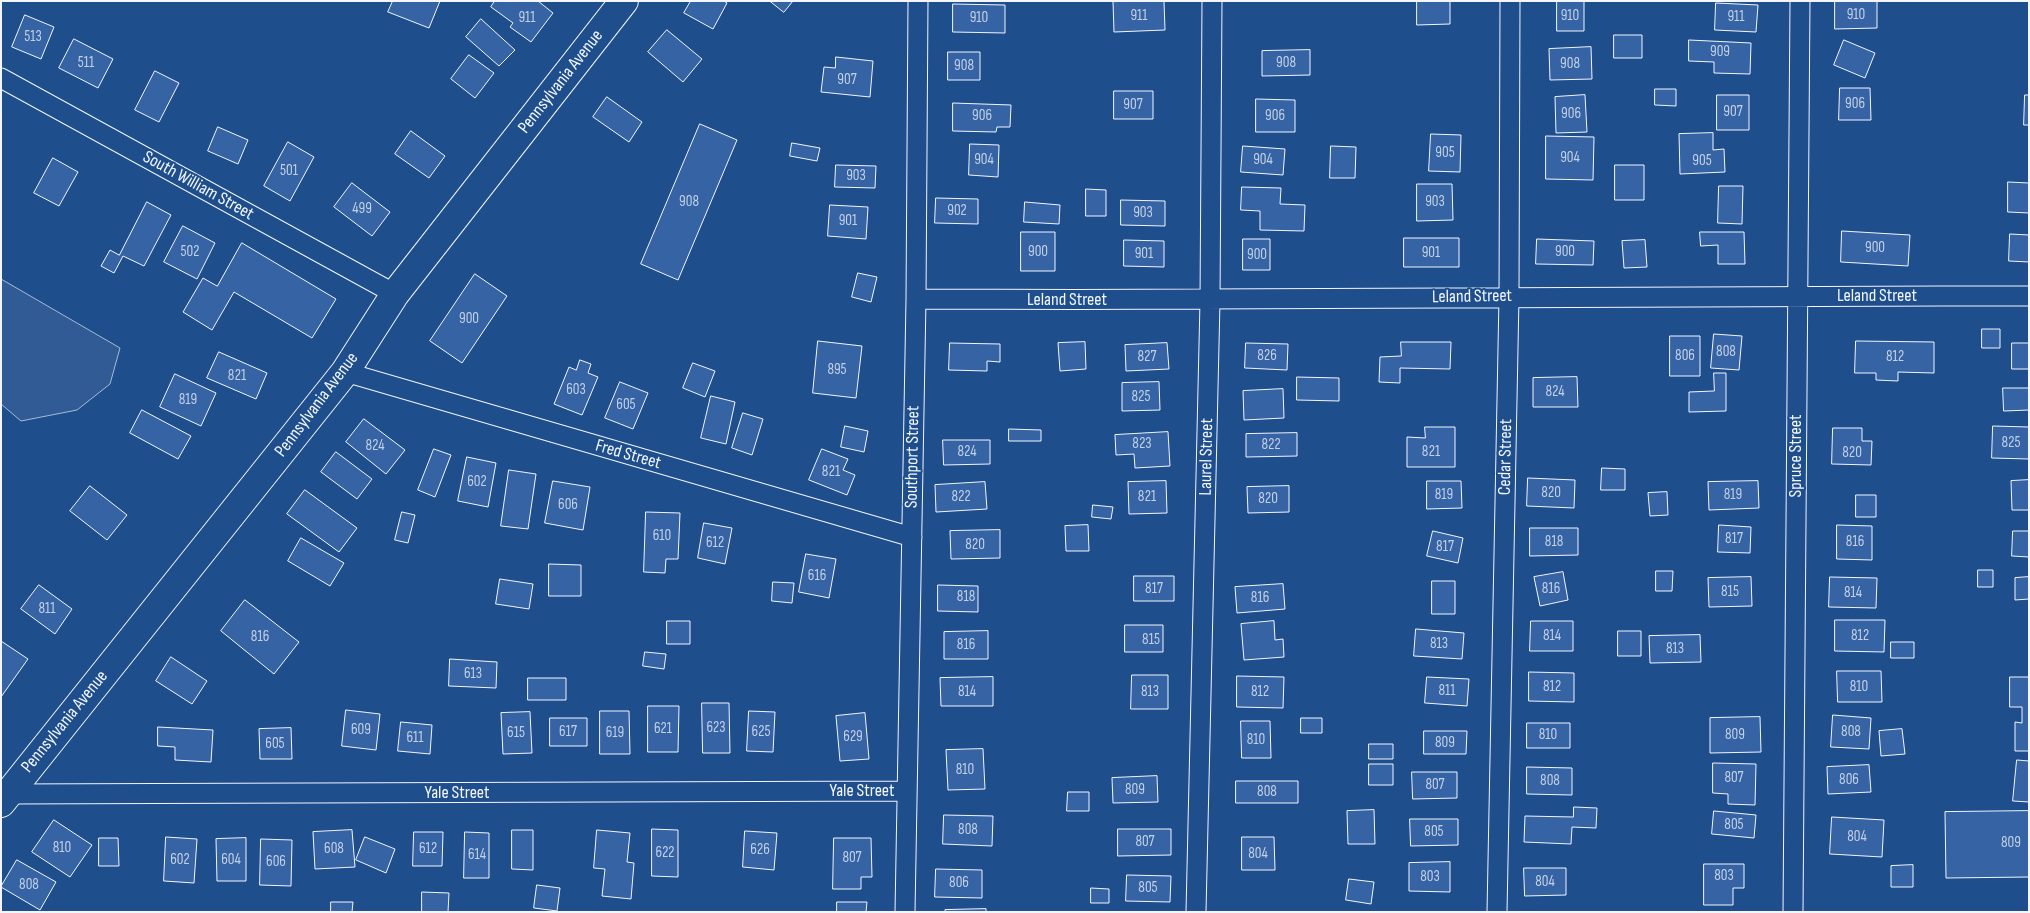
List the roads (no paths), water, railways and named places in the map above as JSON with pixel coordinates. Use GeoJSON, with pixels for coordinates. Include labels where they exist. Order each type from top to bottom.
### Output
{"type":"FeatureCollection","features":[{"type":"Feature","properties":{"kind":"main road","name":"Pennsylvania Avenue"},"geometry":{"type":"LineString","coordinates":[[5,799],[345,372],[396,294],[624,1]]}},
{"type":"Feature","properties":{"kind":"street","name":"Southport Street"},"geometry":{"type":"LineString","coordinates":[[905,912],[916,299],[918,1]]}},
{"type":"Feature","properties":{"kind":"street","name":"Laurel Street"},"geometry":{"type":"LineString","coordinates":[[1196,912],[1210,301],[1212,1]]}},
{"type":"Feature","properties":{"kind":"street","name":"Cedar Street"},"geometry":{"type":"LineString","coordinates":[[1497,912],[1510,297],[1510,1]]}},
{"type":"Feature","properties":{"kind":"street","name":"Spruce Street"},"geometry":{"type":"LineString","coordinates":[[1793,912],[1800,1]]}},
{"type":"Feature","properties":{"kind":"street","name":"South William Street"},"geometry":{"type":"LineString","coordinates":[[1,78],[396,294]]}},
{"type":"Feature","properties":{"kind":"street","name":"Leland Street"},"geometry":{"type":"LineString","coordinates":[[916,299],[1210,301],[1510,297],[2029,296]]}},
{"type":"Feature","properties":{"kind":"street","name":"Fred Street"},"geometry":{"type":"LineString","coordinates":[[345,372],[912,537]]}},
{"type":"Feature","properties":{"kind":"street","name":"Yale Street"},"geometry":{"type":"LineString","coordinates":[[5,799],[906,791]]}}]}
